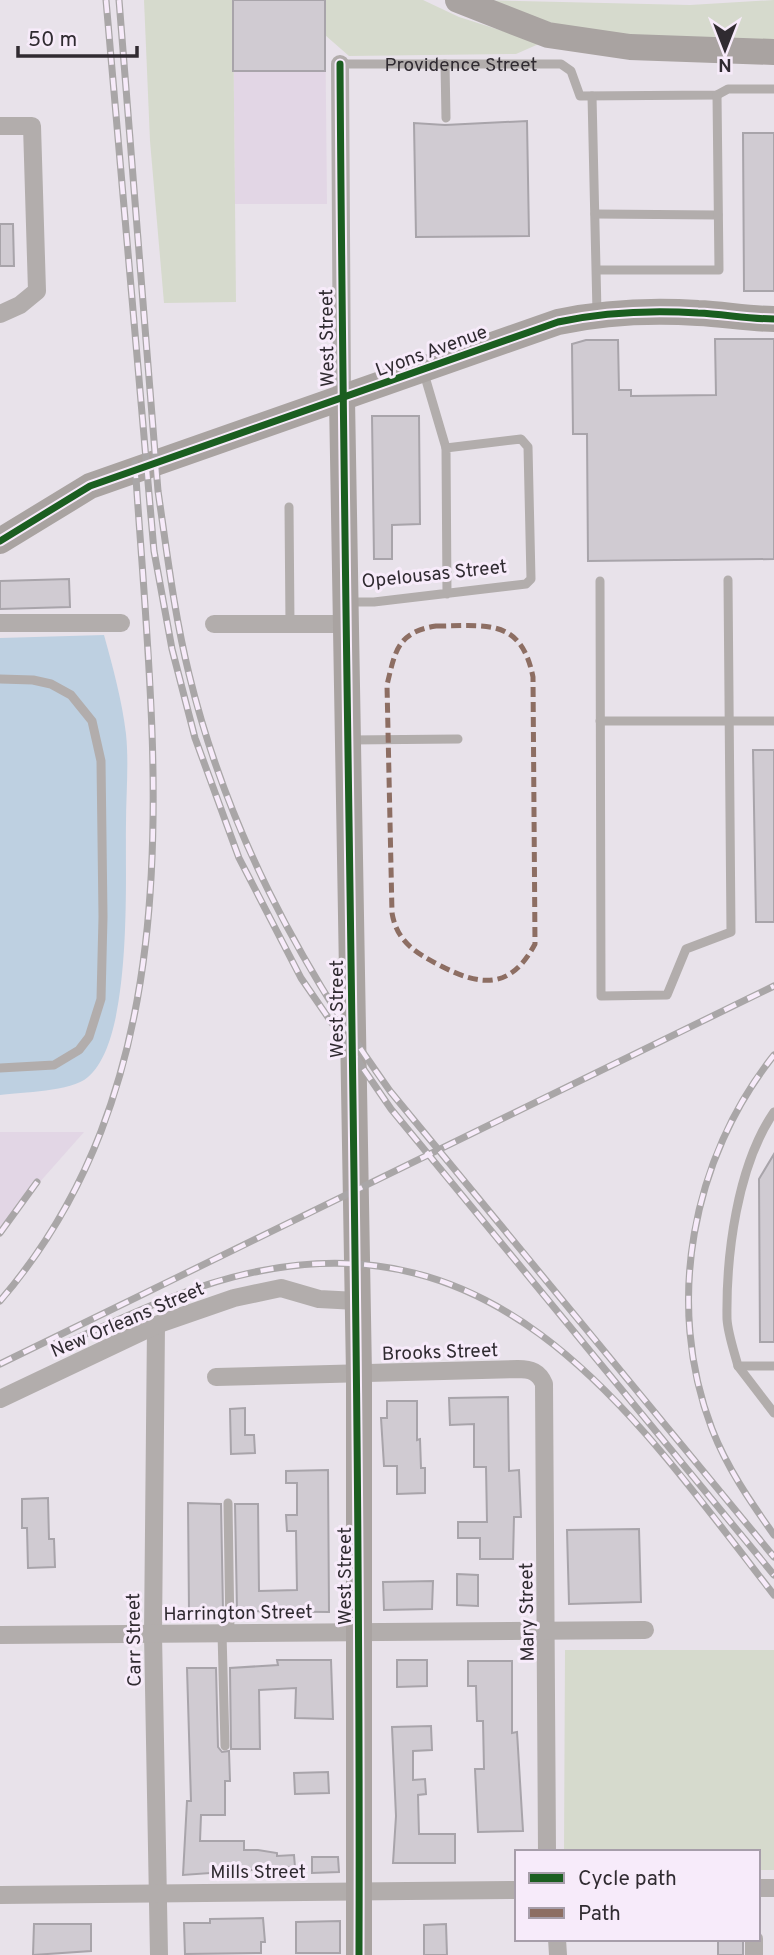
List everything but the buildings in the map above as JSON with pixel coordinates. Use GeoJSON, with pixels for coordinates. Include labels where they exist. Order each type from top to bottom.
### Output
{"type":"FeatureCollection","features":[{"type":"Feature","properties":{"kind":"street"},"geometry":{"type":"LineString","coordinates":[[458,0],[548,35],[630,47],[774,52]]}},
{"type":"Feature","properties":{"kind":"street","name":"West Street"},"geometry":{"type":"LineString","coordinates":[[340,64],[342,399],[359,1374],[359,1955]]}},
{"type":"Feature","properties":{"kind":"street"},"geometry":{"type":"LineString","coordinates":[[0,126],[32,126],[37,291],[20,305],[0,314]]}},
{"type":"Feature","properties":{"kind":"street","name":"Lyons Avenue"},"geometry":{"type":"LineString","coordinates":[[0,541],[90,486],[558,322],[597,313],[696,312],[774,319]]}},
{"type":"Feature","properties":{"kind":"street","name":"Opelousas Street"},"geometry":{"type":"LineString","coordinates":[[214,624],[290,624],[346,613]]}},
{"type":"Feature","properties":{"kind":"street"},"geometry":{"type":"LineString","coordinates":[[0,623],[121,623]]}},
{"type":"Feature","properties":{"kind":"street","name":"New Orleans Street"},"geometry":{"type":"LineString","coordinates":[[0,1399],[156,1325],[234,1298],[281,1288],[319,1299],[357,1301]]}},
{"type":"Feature","properties":{"kind":"street","name":"Carr Street"},"geometry":{"type":"LineString","coordinates":[[156,1325],[153,1634],[159,1955]]}},
{"type":"Feature","properties":{"kind":"street","name":"Brooks Street"},"geometry":{"type":"LineString","coordinates":[[216,1377],[518,1369],[530,1369],[538,1374]]}},
{"type":"Feature","properties":{"kind":"street","name":"Mary Street"},"geometry":{"type":"LineString","coordinates":[[538,1374],[544,1384],[547,1850]]}},
{"type":"Feature","properties":{"kind":"street","name":"Harrington Street"},"geometry":{"type":"LineString","coordinates":[[0,1635],[645,1630]]}},
{"type":"Feature","properties":{"kind":"street","name":"Mills Street"},"geometry":{"type":"LineString","coordinates":[[0,1895],[515,1890]]}},
{"type":"Feature","properties":{"kind":"lane","name":"Providence Street"},"geometry":{"type":"LineString","coordinates":[[340,64],[561,64],[571,71],[580,96],[592,96]]}},
{"type":"Feature","properties":{"kind":"lane"},"geometry":{"type":"LineString","coordinates":[[445,64],[446,118]]}},
{"type":"Feature","properties":{"kind":"lane"},"geometry":{"type":"LineString","coordinates":[[597,313],[592,96],[717,95],[728,89],[774,89]]}},
{"type":"Feature","properties":{"kind":"lane"},"geometry":{"type":"LineString","coordinates":[[597,270],[719,270],[717,95]]}},
{"type":"Feature","properties":{"kind":"lane"},"geometry":{"type":"LineString","coordinates":[[595,214],[718,215]]}},
{"type":"Feature","properties":{"kind":"lane"},"geometry":{"type":"LineString","coordinates":[[423,369],[446,448],[447,594]]}},
{"type":"Feature","properties":{"kind":"lane","name":"Opelousas Street"},"geometry":{"type":"LineString","coordinates":[[346,613],[447,594],[526,584],[531,579],[528,447],[521,439],[446,448]]}},
{"type":"Feature","properties":{"kind":"lane"},"geometry":{"type":"LineString","coordinates":[[289,507],[290,624]]}},
{"type":"Feature","properties":{"kind":"lane"},"geometry":{"type":"LineString","coordinates":[[600,581],[601,996],[614,996],[667,995],[686,949],[731,932],[728,580]]}},
{"type":"Feature","properties":{"kind":"lane"},"geometry":{"type":"LineString","coordinates":[[0,679],[33,680],[51,684],[77,701],[92,720],[101,761],[103,917],[101,999],[89,1037],[79,1050],[54,1065],[0,1068]]}},
{"type":"Feature","properties":{"kind":"lane"},"geometry":{"type":"LineString","coordinates":[[600,721],[774,720]]}},
{"type":"Feature","properties":{"kind":"lane"},"geometry":{"type":"LineString","coordinates":[[348,740],[458,739]]}},
{"type":"Feature","properties":{"kind":"lane"},"geometry":{"type":"LineString","coordinates":[[774,1112],[765,1125],[747,1170],[734,1227],[727,1321],[738,1366],[774,1413]]}},
{"type":"Feature","properties":{"kind":"lane"},"geometry":{"type":"LineString","coordinates":[[738,1366],[774,1366]]}},
{"type":"Feature","properties":{"kind":"lane"},"geometry":{"type":"LineString","coordinates":[[225,1746],[228,1503]]}},
{"type":"Feature","properties":{"kind":"shaded area"},"geometry":{"type":"Polygon","coordinates":[[[144,0],[233,0],[236,302],[164,303],[150,141],[144,0]]]}},
{"type":"Feature","properties":{"kind":"shaded area"},"geometry":{"type":"Polygon","coordinates":[[[233,0],[325,0],[327,204],[235,204],[233,0]]]}},
{"type":"Feature","properties":{"kind":"shaded area"},"geometry":{"type":"Polygon","coordinates":[[[325,0],[423,0],[459,17],[541,43],[516,54],[349,56],[325,35],[325,0]]]}},
{"type":"Feature","properties":{"kind":"shaded area"},"geometry":{"type":"Polygon","coordinates":[[[477,0],[690,5],[774,0],[774,43],[646,38],[559,25],[477,0]]]}},
{"type":"Feature","properties":{"kind":"shaded area"},"geometry":{"type":"Polygon","coordinates":[[[0,1132],[84,1132],[0,1227],[0,1132]]]}},
{"type":"Feature","properties":{"kind":"shaded area"},"geometry":{"type":"Polygon","coordinates":[[[565,1650],[774,1650],[774,1870],[760,1870],[760,1850],[564,1850],[565,1650]]]}},
{"type":"Feature","properties":{"kind":"water"},"geometry":{"type":"Polygon","coordinates":[[[104,635],[122,709],[127,756],[124,958],[113,1030],[103,1058],[88,1077],[80,1082],[58,1088],[0,1095],[0,638],[104,635]]]}},
{"type":"Feature","properties":{"kind":"railway"},"geometry":{"type":"LineString","coordinates":[[106,0],[154,551],[172,649],[195,738],[239,858],[301,978],[391,1109],[774,1575]]}},
{"type":"Feature","properties":{"kind":"railway"},"geometry":{"type":"LineString","coordinates":[[119,0],[158,491],[168,560],[189,674],[223,786],[245,840],[296,944],[325,994],[390,1091],[774,1557]]}},
{"type":"Feature","properties":{"kind":"railway"},"geometry":{"type":"LineString","coordinates":[[0,1301],[64,1209],[108,1111],[136,1008],[150,900],[153,791],[150,680],[135,463]]}},
{"type":"Feature","properties":{"kind":"railway"},"geometry":{"type":"LineString","coordinates":[[0,1364],[774,986]]}},
{"type":"Feature","properties":{"kind":"railway"},"geometry":{"type":"LineString","coordinates":[[774,1055],[746,1096],[723,1139],[706,1186],[694,1234],[689,1283],[690,1332],[698,1381],[712,1429],[732,1471],[774,1535]]}},
{"type":"Feature","properties":{"kind":"railway"},"geometry":{"type":"LineString","coordinates":[[0,1233],[37,1182]]}},
{"type":"Feature","properties":{"kind":"railway"},"geometry":{"type":"LineString","coordinates":[[66,1343],[185,1292],[260,1271],[348,1264],[427,1276],[497,1306],[560,1350],[618,1404],[672,1465],[774,1595]]}},
{"type":"Feature","properties":{"kind":"marked path"},"geometry":{"type":"LineString","coordinates":[[436,626],[485,626],[510,634],[520,644],[533,677],[535,944],[516,969],[494,980],[470,978],[424,956],[403,939],[392,913],[387,685],[400,645],[413,633],[436,626]]}},
{"type":"Feature","properties":{"kind":"cycle path"},"geometry":{"type":"LineString","coordinates":[[340,64],[355,1245],[359,1955]]}},
{"type":"Feature","properties":{"kind":"cycle path"},"geometry":{"type":"LineString","coordinates":[[0,541],[90,486],[558,322],[645,312],[774,319]]}}]}
